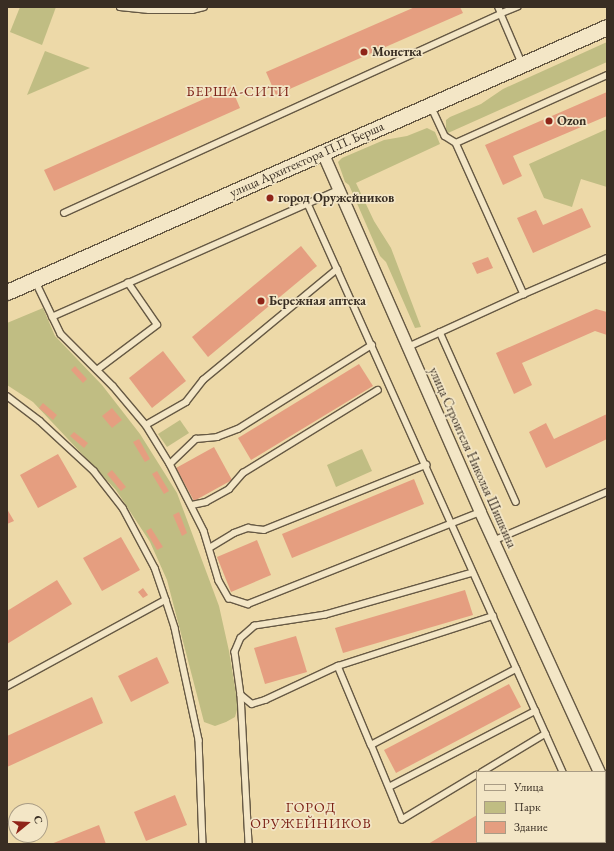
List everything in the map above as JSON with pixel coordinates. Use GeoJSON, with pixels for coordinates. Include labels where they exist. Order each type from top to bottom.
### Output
{"type":"FeatureCollection","features":[{"type":"Feature","properties":{"kind":"street","name":"улица Архитектора П.П. Берша"},"geometry":{"type":"LineString","coordinates":[[7,292],[323,154],[607,27]]}},
{"type":"Feature","properties":{"kind":"street","name":"улица Строителя Николая Шишкина"},"geometry":{"type":"LineString","coordinates":[[323,154],[480,512],[598,771]]}},
{"type":"Feature","properties":{"kind":"lane"},"geometry":{"type":"LineString","coordinates":[[120,7],[149,10],[204,7]]}},
{"type":"Feature","properties":{"kind":"lane"},"geometry":{"type":"LineString","coordinates":[[498,7],[522,64]]}},
{"type":"Feature","properties":{"kind":"lane"},"geometry":{"type":"LineString","coordinates":[[64,212],[518,7]]}},
{"type":"Feature","properties":{"kind":"lane"},"geometry":{"type":"LineString","coordinates":[[456,143],[607,75]]}},
{"type":"Feature","properties":{"kind":"lane"},"geometry":{"type":"LineString","coordinates":[[431,106],[445,136],[456,143],[524,294]]}},
{"type":"Feature","properties":{"kind":"lane"},"geometry":{"type":"LineString","coordinates":[[52,317],[338,190]]}},
{"type":"Feature","properties":{"kind":"lane"},"geometry":{"type":"LineString","coordinates":[[308,204],[563,771]]}},
{"type":"Feature","properties":{"kind":"lane"},"geometry":{"type":"LineString","coordinates":[[408,347],[607,258]]}},
{"type":"Feature","properties":{"kind":"lane"},"geometry":{"type":"LineString","coordinates":[[146,425],[186,402],[203,380],[337,268]]}},
{"type":"Feature","properties":{"kind":"lane"},"geometry":{"type":"LineString","coordinates":[[35,280],[61,334],[97,370],[146,425],[170,464],[192,505],[211,547],[219,581],[229,598],[248,604],[480,512]]}},
{"type":"Feature","properties":{"kind":"lane"},"geometry":{"type":"LineString","coordinates":[[97,370],[157,325],[128,283]]}},
{"type":"Feature","properties":{"kind":"lane"},"geometry":{"type":"LineString","coordinates":[[440,332],[516,502]]}},
{"type":"Feature","properties":{"kind":"lane"},"geometry":{"type":"LineString","coordinates":[[170,464],[196,439],[217,437],[238,429],[372,345]]}},
{"type":"Feature","properties":{"kind":"lane"},"geometry":{"type":"LineString","coordinates":[[192,505],[206,502],[229,489],[243,472],[378,390]]}},
{"type":"Feature","properties":{"kind":"lane"},"geometry":{"type":"LineString","coordinates":[[7,396],[40,421],[94,471],[122,508],[155,568],[175,628],[199,740],[203,844]]}},
{"type":"Feature","properties":{"kind":"lane"},"geometry":{"type":"LineString","coordinates":[[211,547],[234,533],[248,528],[264,530],[426,465]]}},
{"type":"Feature","properties":{"kind":"lane"},"geometry":{"type":"LineString","coordinates":[[493,541],[607,492]]}},
{"type":"Feature","properties":{"kind":"lane"},"geometry":{"type":"LineString","coordinates":[[249,844],[241,695],[235,652],[241,638],[255,626],[326,615],[473,573]]}},
{"type":"Feature","properties":{"kind":"lane"},"geometry":{"type":"LineString","coordinates":[[7,687],[166,600]]}},
{"type":"Feature","properties":{"kind":"lane"},"geometry":{"type":"LineString","coordinates":[[241,695],[252,704],[338,666],[493,616]]}},
{"type":"Feature","properties":{"kind":"lane"},"geometry":{"type":"LineString","coordinates":[[338,666],[402,820],[476,776]]}},
{"type":"Feature","properties":{"kind":"lane"},"geometry":{"type":"LineString","coordinates":[[371,745],[516,669]]}},
{"type":"Feature","properties":{"kind":"lane"},"geometry":{"type":"LineString","coordinates":[[389,788],[535,711]]}},
{"type":"Feature","properties":{"kind":"lane"},"geometry":{"type":"LineString","coordinates":[[485,771],[546,734]]}},
{"type":"Feature","properties":{"kind":"green space"},"geometry":{"type":"Polygon","coordinates":[[[20,7],[56,7],[42,45],[10,32],[20,7]]]}},
{"type":"Feature","properties":{"kind":"green space"},"geometry":{"type":"Polygon","coordinates":[[[607,42],[607,62],[448,133],[446,131],[446,120],[450,117],[481,104],[503,89],[607,42]]]}},
{"type":"Feature","properties":{"kind":"green space"},"geometry":{"type":"Polygon","coordinates":[[[45,51],[90,68],[27,95],[45,51]]]}},
{"type":"Feature","properties":{"kind":"green space"},"geometry":{"type":"Polygon","coordinates":[[[427,128],[435,132],[440,144],[356,183],[374,221],[391,248],[421,327],[415,328],[386,262],[380,256],[349,185],[345,182],[338,162],[342,158],[384,140],[407,136],[427,128]]]}},
{"type":"Feature","properties":{"kind":"green space"},"geometry":{"type":"Polygon","coordinates":[[[607,129],[607,187],[581,179],[572,207],[544,198],[529,164],[607,129]]]}},
{"type":"Feature","properties":{"kind":"green space"},"geometry":{"type":"Polygon","coordinates":[[[43,308],[55,336],[102,385],[140,434],[177,493],[219,606],[229,651],[238,706],[235,717],[226,722],[215,726],[204,722],[167,580],[150,542],[116,490],[33,402],[7,385],[7,323],[43,308]]]}},
{"type":"Feature","properties":{"kind":"green space"},"geometry":{"type":"Polygon","coordinates":[[[180,420],[189,433],[167,447],[158,434],[180,420]]]}},
{"type":"Feature","properties":{"kind":"green space"},"geometry":{"type":"Polygon","coordinates":[[[362,449],[372,471],[336,487],[327,465],[362,449]]]}},
{"type":"Feature","properties":{"kind":"building"},"geometry":{"type":"Polygon","coordinates":[[[415,7],[460,7],[463,13],[276,95],[266,72],[415,7]]]}},
{"type":"Feature","properties":{"kind":"building"},"geometry":{"type":"Polygon","coordinates":[[[231,87],[240,108],[54,191],[44,170],[231,87]]]}},
{"type":"Feature","properties":{"kind":"building"},"geometry":{"type":"Polygon","coordinates":[[[607,92],[607,116],[513,156],[522,176],[503,185],[485,145],[607,92]]]}},
{"type":"Feature","properties":{"kind":"building"},"geometry":{"type":"Polygon","coordinates":[[[582,208],[591,227],[533,253],[517,218],[536,210],[543,225],[582,208]]]}},
{"type":"Feature","properties":{"kind":"building"},"geometry":{"type":"Polygon","coordinates":[[[301,246],[317,266],[208,357],[192,337],[301,246]]]}},
{"type":"Feature","properties":{"kind":"building"},"geometry":{"type":"Polygon","coordinates":[[[488,257],[493,268],[477,274],[472,263],[488,257]]]}},
{"type":"Feature","properties":{"kind":"building"},"geometry":{"type":"Polygon","coordinates":[[[596,309],[607,312],[607,335],[595,331],[522,363],[532,385],[514,394],[496,353],[596,309]]]}},
{"type":"Feature","properties":{"kind":"building"},"geometry":{"type":"Polygon","coordinates":[[[163,351],[186,381],[152,408],[129,378],[163,351]]]}},
{"type":"Feature","properties":{"kind":"building"},"geometry":{"type":"Polygon","coordinates":[[[359,364],[373,386],[251,460],[238,438],[359,364]]]}},
{"type":"Feature","properties":{"kind":"building"},"geometry":{"type":"Polygon","coordinates":[[[75,366],[87,379],[83,383],[71,370],[75,366]]]}},
{"type":"Feature","properties":{"kind":"building"},"geometry":{"type":"Polygon","coordinates":[[[43,403],[57,415],[53,420],[39,408],[43,403]]]}},
{"type":"Feature","properties":{"kind":"building"},"geometry":{"type":"Polygon","coordinates":[[[112,408],[122,420],[112,428],[102,416],[112,408]]]}},
{"type":"Feature","properties":{"kind":"building"},"geometry":{"type":"Polygon","coordinates":[[[607,414],[607,439],[546,468],[529,432],[546,423],[554,439],[607,414]]]}},
{"type":"Feature","properties":{"kind":"building"},"geometry":{"type":"Polygon","coordinates":[[[74,432],[88,443],[84,448],[70,436],[74,432]]]}},
{"type":"Feature","properties":{"kind":"building"},"geometry":{"type":"Polygon","coordinates":[[[139,439],[150,459],[145,462],[133,442],[139,439]]]}},
{"type":"Feature","properties":{"kind":"building"},"geometry":{"type":"Polygon","coordinates":[[[214,447],[232,480],[194,501],[176,468],[214,447]]]}},
{"type":"Feature","properties":{"kind":"building"},"geometry":{"type":"Polygon","coordinates":[[[58,454],[77,487],[38,508],[20,475],[58,454]]]}},
{"type":"Feature","properties":{"kind":"building"},"geometry":{"type":"Polygon","coordinates":[[[112,470],[126,487],[121,491],[107,474],[112,470]]]}},
{"type":"Feature","properties":{"kind":"building"},"geometry":{"type":"Polygon","coordinates":[[[157,471],[169,491],[164,494],[152,474],[157,471]]]}},
{"type":"Feature","properties":{"kind":"building"},"geometry":{"type":"Polygon","coordinates":[[[414,479],[424,504],[292,558],[282,534],[414,479]]]}},
{"type":"Feature","properties":{"kind":"building"},"geometry":{"type":"Polygon","coordinates":[[[7,509],[14,521],[7,524],[7,509]]]}},
{"type":"Feature","properties":{"kind":"building"},"geometry":{"type":"Polygon","coordinates":[[[179,512],[187,533],[182,536],[173,515],[179,512]]]}},
{"type":"Feature","properties":{"kind":"building"},"geometry":{"type":"Polygon","coordinates":[[[151,528],[163,547],[157,550],[146,531],[151,528]]]}},
{"type":"Feature","properties":{"kind":"building"},"geometry":{"type":"Polygon","coordinates":[[[121,537],[140,570],[102,591],[83,558],[121,537]]]}},
{"type":"Feature","properties":{"kind":"building"},"geometry":{"type":"Polygon","coordinates":[[[257,540],[271,575],[231,592],[217,557],[257,540]]]}},
{"type":"Feature","properties":{"kind":"building"},"geometry":{"type":"Polygon","coordinates":[[[57,580],[72,604],[7,644],[7,611],[57,580]]]}},
{"type":"Feature","properties":{"kind":"building"},"geometry":{"type":"Polygon","coordinates":[[[143,588],[148,595],[143,598],[138,592],[143,588]]]}},
{"type":"Feature","properties":{"kind":"building"},"geometry":{"type":"Polygon","coordinates":[[[465,590],[473,615],[343,653],[335,628],[465,590]]]}},
{"type":"Feature","properties":{"kind":"building"},"geometry":{"type":"Polygon","coordinates":[[[296,636],[307,672],[265,684],[254,648],[296,636]]]}},
{"type":"Feature","properties":{"kind":"building"},"geometry":{"type":"Polygon","coordinates":[[[157,657],[169,683],[131,702],[118,676],[157,657]]]}},
{"type":"Feature","properties":{"kind":"building"},"geometry":{"type":"Polygon","coordinates":[[[509,684],[521,707],[396,773],[384,750],[509,684]]]}},
{"type":"Feature","properties":{"kind":"building"},"geometry":{"type":"Polygon","coordinates":[[[92,697],[103,723],[7,767],[7,736],[92,697]]]}},
{"type":"Feature","properties":{"kind":"building"},"geometry":{"type":"Polygon","coordinates":[[[175,795],[187,825],[146,841],[134,812],[175,795]]]}},
{"type":"Feature","properties":{"kind":"building"},"geometry":{"type":"Polygon","coordinates":[[[476,816],[477,843],[428,844],[476,816]]]}},
{"type":"Feature","properties":{"kind":"building"},"geometry":{"type":"Polygon","coordinates":[[[99,825],[106,844],[51,844],[99,825]]]}},
{"type":"Feature","properties":{"kind":"place","name":"Монетка"},"geometry":{"type":"Point","coordinates":[364,52]}},
{"type":"Feature","properties":{"kind":"place","name":"Ozon"},"geometry":{"type":"Point","coordinates":[549,121]}},
{"type":"Feature","properties":{"kind":"place","name":"город Оружейников"},"geometry":{"type":"Point","coordinates":[270,198]}},
{"type":"Feature","properties":{"kind":"place","name":"Бережная аптека"},"geometry":{"type":"Point","coordinates":[261,301]}},
{"type":"Feature","properties":{"kind":"district","name":"БЕРША-СИТИ"},"geometry":{"type":"Point","coordinates":[238,91]}},
{"type":"Feature","properties":{"kind":"district","name":"ГОРОД ОРУЖЕЙНИКОВ"},"geometry":{"type":"Point","coordinates":[311,816]}}]}
